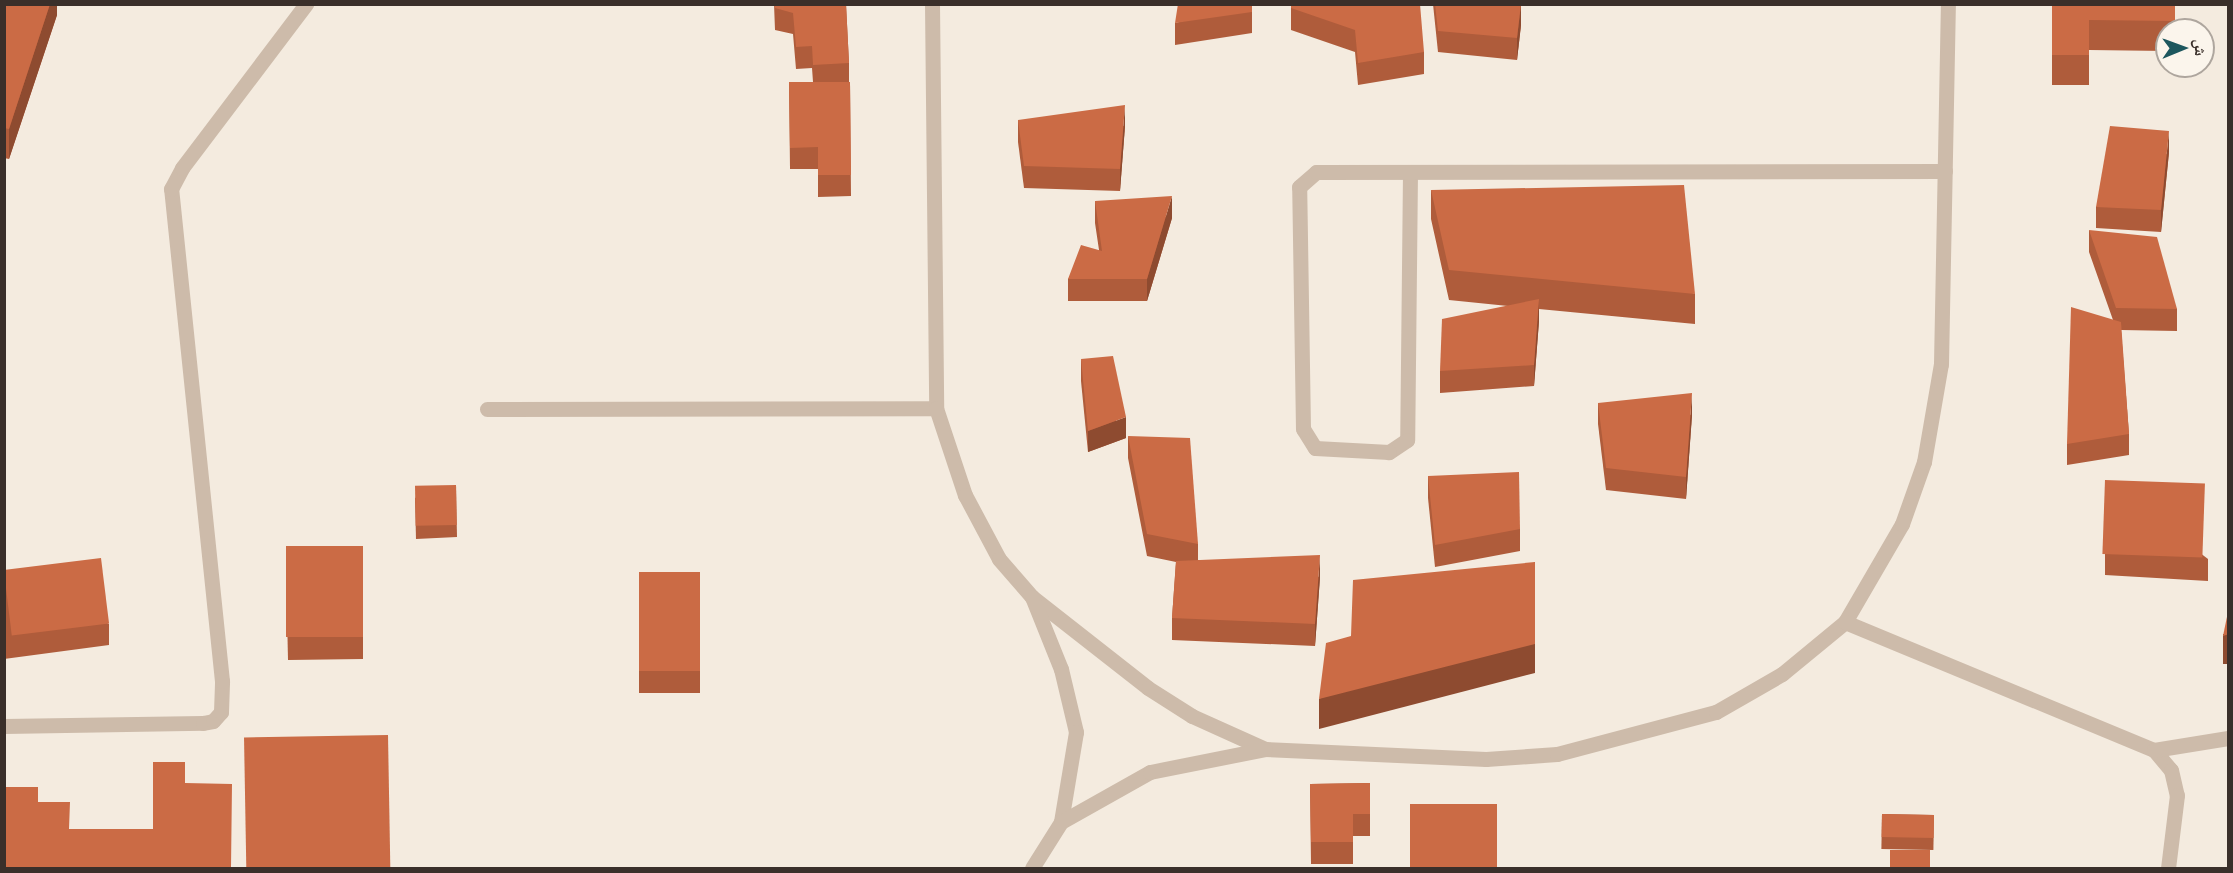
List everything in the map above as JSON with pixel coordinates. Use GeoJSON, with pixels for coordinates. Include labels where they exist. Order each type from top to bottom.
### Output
{"type":"FeatureCollection","features":[{"type":"Feature","properties":{"kind":"street"},"geometry":{"type":"LineString","coordinates":[[4,726],[203,723],[213,721],[221,712],[222,681],[171,189],[182,168],[306,4]]}},
{"type":"Feature","properties":{"kind":"street"},"geometry":{"type":"LineString","coordinates":[[932,4],[936,408],[965,495],[999,559],[1032,597],[1148,688],[1192,716],[1265,748]]}},
{"type":"Feature","properties":{"kind":"street"},"geometry":{"type":"LineString","coordinates":[[1061,822],[1150,772],[1265,748],[1486,759],[1557,754],[1716,712],[1782,674],[1845,622],[1902,524],[1924,462],[1941,364],[1948,4]]}},
{"type":"Feature","properties":{"kind":"street"},"geometry":{"type":"LineString","coordinates":[[1410,172],[1407,440],[1389,452],[1315,448],[1303,429],[1299,187],[1316,172],[1945,171]]}},
{"type":"Feature","properties":{"kind":"street"},"geometry":{"type":"LineString","coordinates":[[488,409],[936,408]]}},
{"type":"Feature","properties":{"kind":"street"},"geometry":{"type":"LineString","coordinates":[[1032,597],[1061,669],[1076,732],[1061,822],[1032,868]]}},
{"type":"Feature","properties":{"kind":"street"},"geometry":{"type":"LineString","coordinates":[[1845,622],[2154,750],[2171,770],[2177,795],[2168,868]]}},
{"type":"Feature","properties":{"kind":"street"},"geometry":{"type":"LineString","coordinates":[[2154,750],[2229,738]]}},
{"type":"Feature","properties":{"kind":"building"},"geometry":{"type":"Polygon","coordinates":[[[4,4],[50,4],[9,129],[4,128],[4,4]]]}},
{"type":"Feature","properties":{"kind":"building"},"geometry":{"type":"Polygon","coordinates":[[[775,4],[846,4],[849,63],[813,65],[812,46],[796,47],[793,13],[775,8],[775,4]]]}},
{"type":"Feature","properties":{"kind":"building"},"geometry":{"type":"Polygon","coordinates":[[[1178,4],[1252,4],[1252,12],[1175,23],[1178,4]]]}},
{"type":"Feature","properties":{"kind":"building"},"geometry":{"type":"Polygon","coordinates":[[[1291,4],[1420,4],[1424,52],[1358,63],[1355,30],[1291,8],[1291,4]]]}},
{"type":"Feature","properties":{"kind":"building"},"geometry":{"type":"Polygon","coordinates":[[[1435,4],[1521,4],[1517,38],[1438,31],[1435,4]]]}},
{"type":"Feature","properties":{"kind":"building"},"geometry":{"type":"Polygon","coordinates":[[[2052,4],[2175,4],[2175,18],[2155,18],[2155,21],[2089,20],[2089,55],[2052,55],[2052,4]]]}},
{"type":"Feature","properties":{"kind":"building"},"geometry":{"type":"Polygon","coordinates":[[[789,82],[850,82],[851,175],[818,175],[818,147],[790,148],[789,82]]]}},
{"type":"Feature","properties":{"kind":"building"},"geometry":{"type":"Polygon","coordinates":[[[1125,105],[1120,169],[1024,166],[1018,120],[1125,105]]]}},
{"type":"Feature","properties":{"kind":"building"},"geometry":{"type":"Polygon","coordinates":[[[2110,126],[2169,131],[2161,210],[2096,207],[2110,126]]]}},
{"type":"Feature","properties":{"kind":"building"},"geometry":{"type":"Polygon","coordinates":[[[1684,185],[1695,294],[1449,270],[1431,190],[1684,185]]]}},
{"type":"Feature","properties":{"kind":"building"},"geometry":{"type":"Polygon","coordinates":[[[1172,196],[1147,279],[1068,279],[1081,245],[1102,251],[1095,201],[1172,196]]]}},
{"type":"Feature","properties":{"kind":"building"},"geometry":{"type":"Polygon","coordinates":[[[2089,230],[2157,237],[2177,309],[2116,308],[2089,230]]]}},
{"type":"Feature","properties":{"kind":"building"},"geometry":{"type":"Polygon","coordinates":[[[1539,299],[1534,365],[1440,371],[1442,319],[1539,299]]]}},
{"type":"Feature","properties":{"kind":"building"},"geometry":{"type":"Polygon","coordinates":[[[2071,307],[2121,322],[2129,434],[2067,444],[2071,307]]]}},
{"type":"Feature","properties":{"kind":"building"},"geometry":{"type":"Polygon","coordinates":[[[1113,356],[1126,417],[1088,431],[1081,359],[1113,356]]]}},
{"type":"Feature","properties":{"kind":"building"},"geometry":{"type":"Polygon","coordinates":[[[1692,393],[1686,477],[1606,468],[1598,403],[1692,393]]]}},
{"type":"Feature","properties":{"kind":"building"},"geometry":{"type":"Polygon","coordinates":[[[1128,436],[1190,438],[1198,544],[1147,534],[1128,436]]]}},
{"type":"Feature","properties":{"kind":"building"},"geometry":{"type":"Polygon","coordinates":[[[1519,472],[1520,529],[1435,545],[1428,476],[1519,472]]]}},
{"type":"Feature","properties":{"kind":"building"},"geometry":{"type":"Polygon","coordinates":[[[2105,480],[2205,483],[2202,557],[2102,554],[2105,480]]]}},
{"type":"Feature","properties":{"kind":"building"},"geometry":{"type":"Polygon","coordinates":[[[456,485],[457,525],[416,526],[415,486],[456,485]]]}},
{"type":"Feature","properties":{"kind":"building"},"geometry":{"type":"Polygon","coordinates":[[[286,546],[363,546],[363,637],[286,637],[286,546]]]}},
{"type":"Feature","properties":{"kind":"building"},"geometry":{"type":"Polygon","coordinates":[[[1320,555],[1315,624],[1172,618],[1176,561],[1320,555]]]}},
{"type":"Feature","properties":{"kind":"building"},"geometry":{"type":"Polygon","coordinates":[[[101,558],[109,624],[12,635],[4,570],[101,558]]]}},
{"type":"Feature","properties":{"kind":"building"},"geometry":{"type":"Polygon","coordinates":[[[1535,562],[1535,644],[1319,699],[1326,643],[1351,636],[1353,580],[1535,562]]]}},
{"type":"Feature","properties":{"kind":"building"},"geometry":{"type":"Polygon","coordinates":[[[639,572],[700,572],[700,671],[639,671],[639,572]]]}},
{"type":"Feature","properties":{"kind":"building"},"geometry":{"type":"Polygon","coordinates":[[[2229,607],[2229,634],[2223,636],[2229,607]]]}},
{"type":"Feature","properties":{"kind":"building"},"geometry":{"type":"Polygon","coordinates":[[[388,735],[390,868],[246,868],[244,738],[388,735]]]}},
{"type":"Feature","properties":{"kind":"building"},"geometry":{"type":"Polygon","coordinates":[[[153,762],[185,762],[185,783],[232,784],[231,868],[4,868],[4,787],[38,787],[38,802],[70,802],[69,829],[153,829],[153,762]]]}},
{"type":"Feature","properties":{"kind":"building"},"geometry":{"type":"Polygon","coordinates":[[[1370,783],[1370,814],[1353,814],[1353,842],[1311,842],[1310,784],[1370,783]]]}},
{"type":"Feature","properties":{"kind":"building"},"geometry":{"type":"Polygon","coordinates":[[[1410,804],[1497,804],[1497,868],[1410,868],[1410,804]]]}},
{"type":"Feature","properties":{"kind":"building"},"geometry":{"type":"Polygon","coordinates":[[[1882,814],[1934,815],[1934,838],[1882,837],[1882,814]]]}},
{"type":"Feature","properties":{"kind":"building"},"geometry":{"type":"Polygon","coordinates":[[[1890,850],[1930,850],[1930,868],[1890,868],[1890,850]]]}}]}
